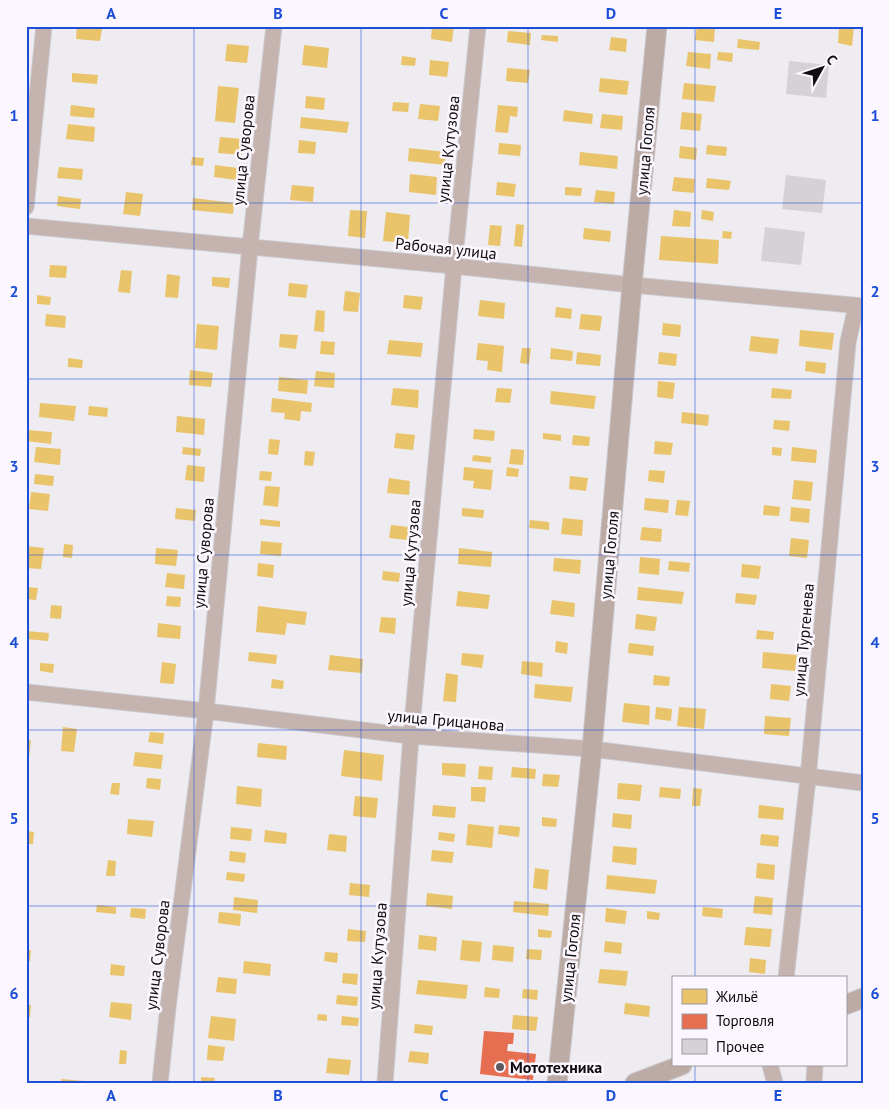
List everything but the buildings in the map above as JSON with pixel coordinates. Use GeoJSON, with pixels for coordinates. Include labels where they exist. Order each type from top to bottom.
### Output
{"type":"FeatureCollection","features":[{"type":"Feature","properties":{"kind":"main road","name":"улица Гоголя"},"geometry":{"type":"LineString","coordinates":[[557,1083],[592,750],[632,285],[657,26]]}},
{"type":"Feature","properties":{"kind":"main road"},"geometry":{"type":"LineString","coordinates":[[846,1005],[863,998]]}},
{"type":"Feature","properties":{"kind":"main road"},"geometry":{"type":"LineString","coordinates":[[635,1083],[679,1066]]}},
{"type":"Feature","properties":{"kind":"street"},"geometry":{"type":"LineString","coordinates":[[26,207],[44,26]]}},
{"type":"Feature","properties":{"kind":"street","name":"улица Суворова"},"geometry":{"type":"LineString","coordinates":[[160,1083],[206,711],[250,247],[274,26]]}},
{"type":"Feature","properties":{"kind":"street","name":"улица Кутузова"},"geometry":{"type":"LineString","coordinates":[[385,1083],[412,736],[454,266],[478,26]]}},
{"type":"Feature","properties":{"kind":"street","name":"Рабочая улица"},"geometry":{"type":"LineString","coordinates":[[26,226],[860,306]]}},
{"type":"Feature","properties":{"kind":"street","name":"улица Тургенева"},"geometry":{"type":"LineString","coordinates":[[786,976],[808,778],[848,342],[860,306]]}},
{"type":"Feature","properties":{"kind":"street","name":"улица Грицанова"},"geometry":{"type":"LineString","coordinates":[[26,692],[206,711],[412,736],[592,750],[808,778],[863,783]]}},
{"type":"Feature","properties":{"kind":"street"},"geometry":{"type":"LineString","coordinates":[[770,1066],[775,1083]]}},
{"type":"Feature","properties":{"kind":"street"},"geometry":{"type":"LineString","coordinates":[[814,1083],[816,1066]]}},
{"type":"Feature","properties":{"kind":"place","name":"Мототехника"},"geometry":{"type":"Point","coordinates":[500,1067]}}]}
